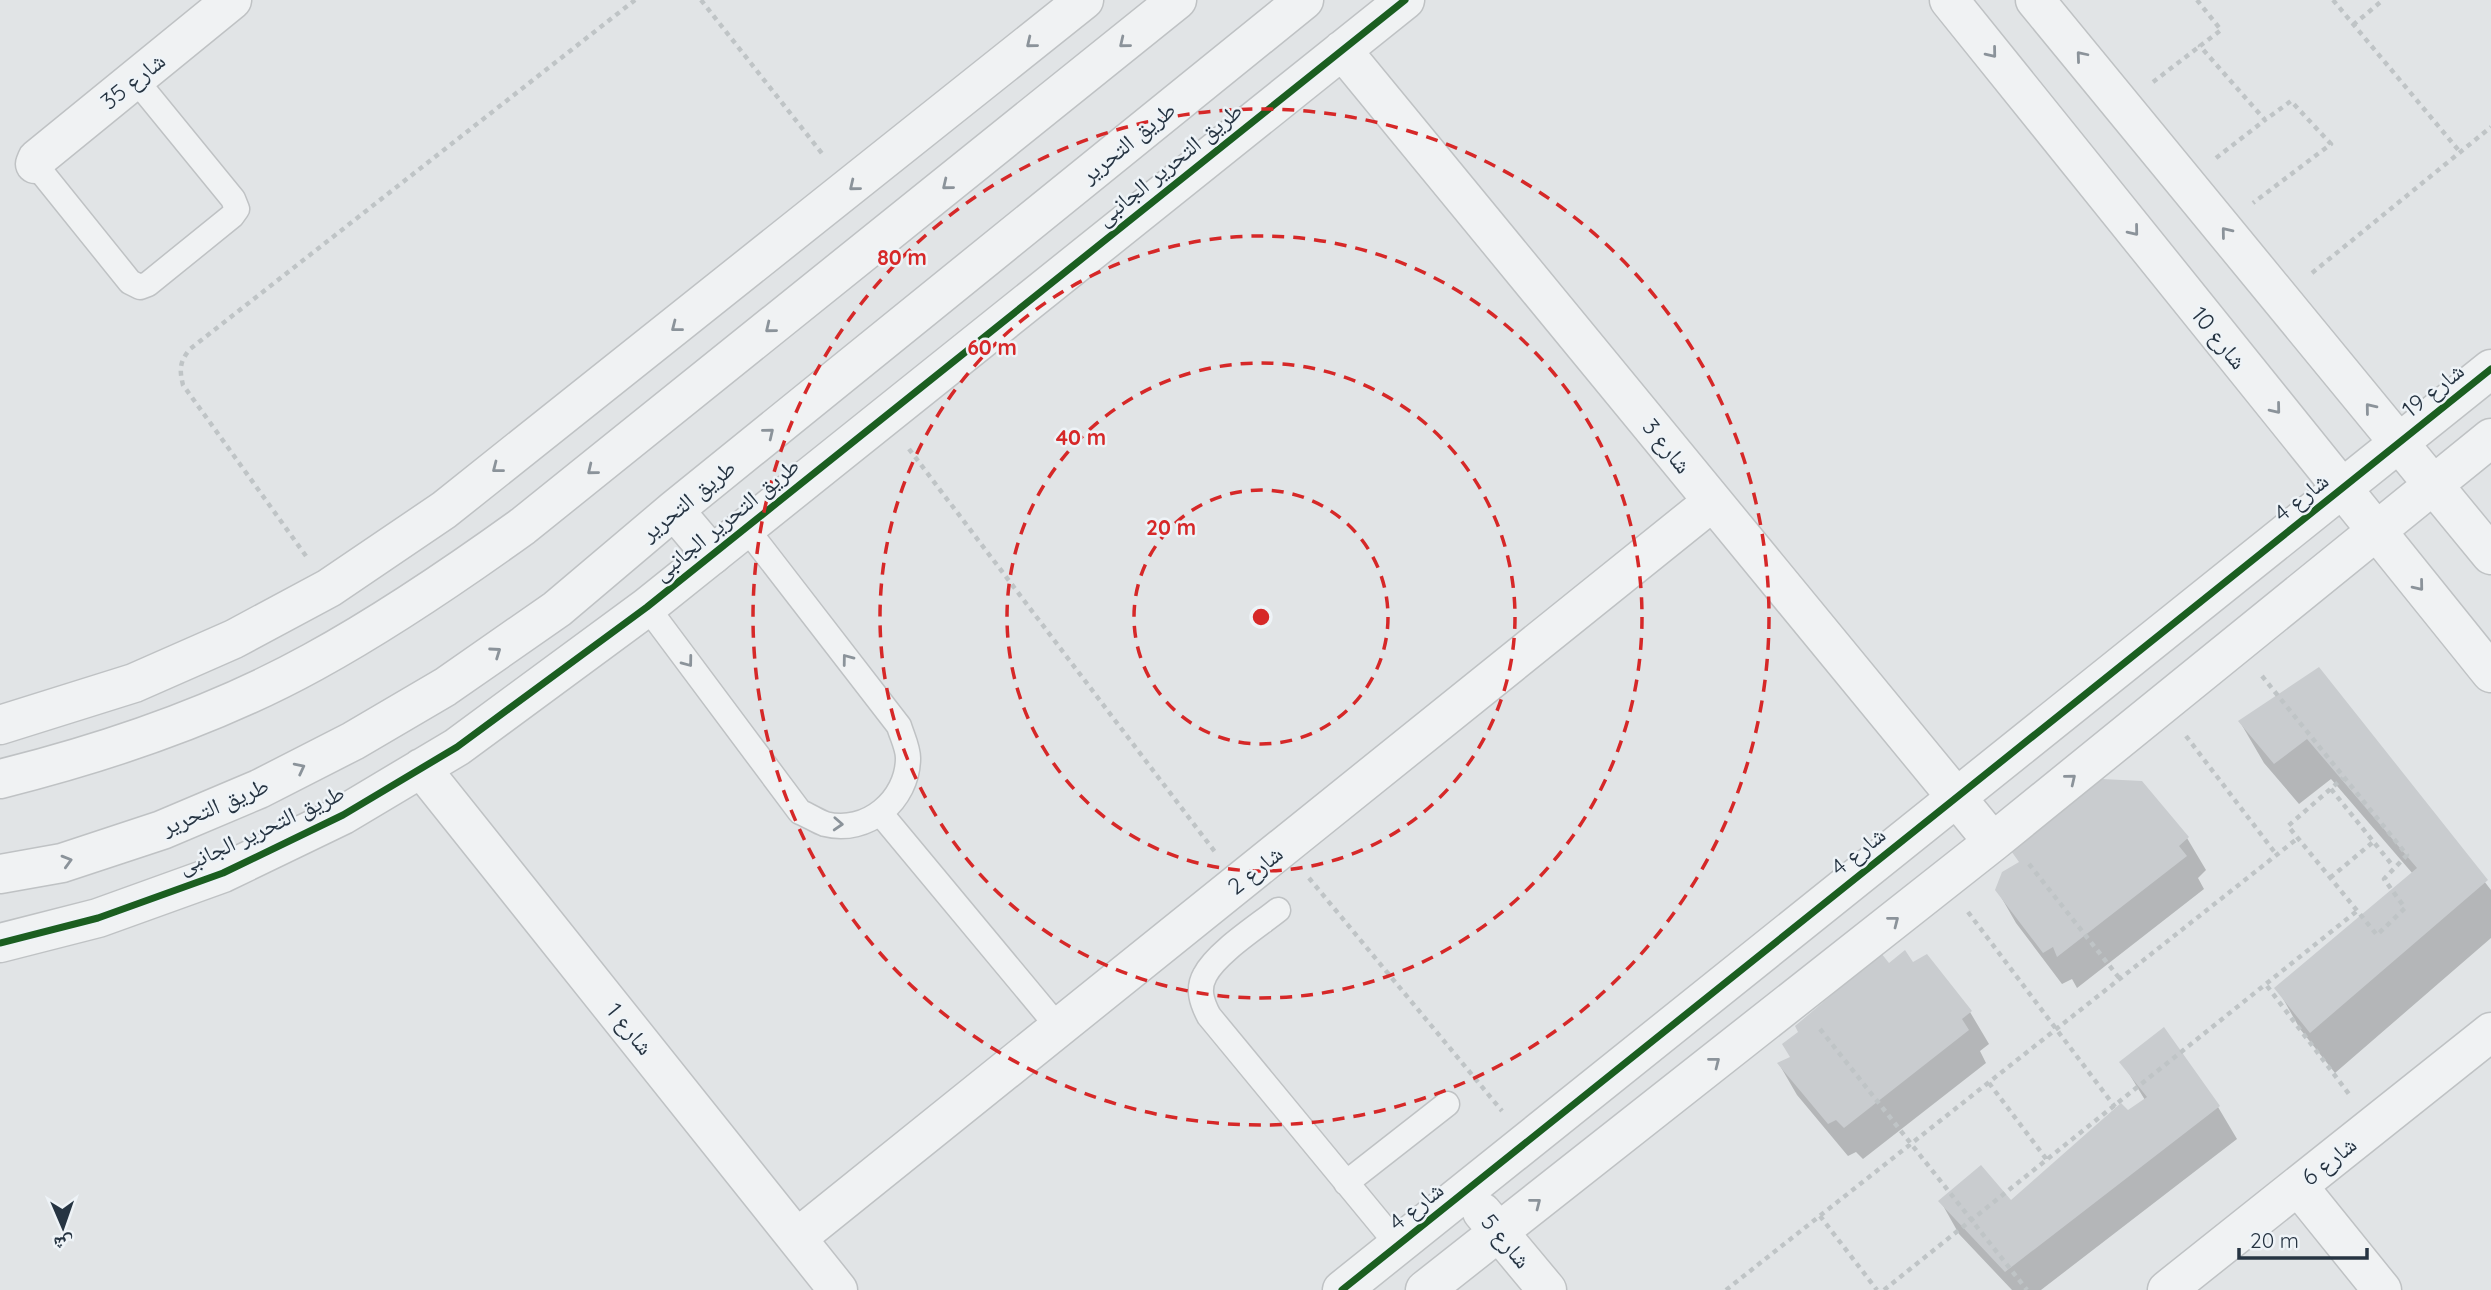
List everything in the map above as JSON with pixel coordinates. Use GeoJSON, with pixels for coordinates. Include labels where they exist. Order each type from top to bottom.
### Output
{"type":"FeatureCollection","features":[{"type":"Feature","properties":{"kind":"street","name":"شارع 35"},"geometry":{"type":"LineString","coordinates":[[36,164],[37,159],[232,0]]}},
{"type":"Feature","properties":{"kind":"street"},"geometry":{"type":"LineString","coordinates":[[0,725],[134,683],[233,639],[329,588],[444,510],[1084,0]]}},
{"type":"Feature","properties":{"kind":"street"},"geometry":{"type":"LineString","coordinates":[[0,779],[80,759],[193,719],[312,663],[424,597],[523,526],[1178,0]]}},
{"type":"Feature","properties":{"kind":"street","name":"طريق التحرير"},"geometry":{"type":"LineString","coordinates":[[0,874],[62,863],[162,830],[259,789],[353,741],[445,687],[557,610],[674,510],[1304,0]]}},
{"type":"Feature","properties":{"kind":"street","name":"طريق التحرير الجانبى"},"geometry":{"type":"LineString","coordinates":[[0,943],[98,918],[223,873],[343,815],[457,747],[648,607],[1405,0]]}},
{"type":"Feature","properties":{"kind":"street","name":"شارع 10"},"geometry":{"type":"LineString","coordinates":[[1949,0],[2340,489],[2491,673]]}},
{"type":"Feature","properties":{"kind":"street"},"geometry":{"type":"LineString","coordinates":[[2035,0],[2491,555]]}},
{"type":"Feature","properties":{"kind":"street","name":"شارع 3"},"geometry":{"type":"LineString","coordinates":[[1342,50],[1956,798],[1999,838]]}},
{"type":"Feature","properties":{"kind":"street","name":"شارع 19"},"geometry":{"type":"LineString","coordinates":[[2399,442],[2491,369]]}},
{"type":"Feature","properties":{"kind":"street"},"geometry":{"type":"LineString","coordinates":[[1425,1290],[1999,838],[2491,438]]}},
{"type":"Feature","properties":{"kind":"street","name":"شارع 4"},"geometry":{"type":"LineString","coordinates":[[1342,1290],[2399,442]]}},
{"type":"Feature","properties":{"kind":"street","name":"شارع 2"},"geometry":{"type":"LineString","coordinates":[[797,1238],[1712,502]]}},
{"type":"Feature","properties":{"kind":"street"},"geometry":{"type":"LineString","coordinates":[[674,510],[712,555]]}},
{"type":"Feature","properties":{"kind":"street","name":"شارع 1"},"geometry":{"type":"LineString","coordinates":[[421,768],[838,1290]]}},
{"type":"Feature","properties":{"kind":"street","name":"شارع 6"},"geometry":{"type":"LineString","coordinates":[[2167,1290],[2491,1032]]}},
{"type":"Feature","properties":{"kind":"street"},"geometry":{"type":"LineString","coordinates":[[2298,1186],[2382,1290]]}},
{"type":"Feature","properties":{"kind":"street","name":"شارع 5"},"geometry":{"type":"LineString","coordinates":[[1465,1191],[1547,1290]]}},
{"type":"Feature","properties":{"kind":"lane"},"geometry":{"type":"LineString","coordinates":[[36,164],[130,282],[140,287],[148,284],[232,216],[237,209],[233,199],[135,79]]}},
{"type":"Feature","properties":{"kind":"lane"},"geometry":{"type":"LineString","coordinates":[[648,607],[800,811],[826,824],[855,825],[881,814],[902,789],[908,757],[899,726],[746,527]]}},
{"type":"Feature","properties":{"kind":"lane"},"geometry":{"type":"LineString","coordinates":[[881,814],[1059,1028]]}},
{"type":"Feature","properties":{"kind":"lane"},"geometry":{"type":"LineString","coordinates":[[1278,910],[1212,965],[1201,988],[1202,1002],[1209,1016],[1398,1245]]}},
{"type":"Feature","properties":{"kind":"lane"},"geometry":{"type":"LineString","coordinates":[[1346,1183],[1447,1104]]}},
{"type":"Feature","properties":{"kind":"path"},"geometry":{"type":"LineString","coordinates":[[329,588],[183,384],[179,372],[182,359],[190,349],[635,0]]}},
{"type":"Feature","properties":{"kind":"path"},"geometry":{"type":"LineString","coordinates":[[701,0],[850,189]]}},
{"type":"Feature","properties":{"kind":"path"},"geometry":{"type":"LineString","coordinates":[[2122,106],[2221,30],[2197,0]]}},
{"type":"Feature","properties":{"kind":"path"},"geometry":{"type":"LineString","coordinates":[[2333,0],[2460,152]]}},
{"type":"Feature","properties":{"kind":"path"},"geometry":{"type":"LineString","coordinates":[[2354,25],[2383,0]]}},
{"type":"Feature","properties":{"kind":"path"},"geometry":{"type":"LineString","coordinates":[[2200,46],[2266,120]]}},
{"type":"Feature","properties":{"kind":"path"},"geometry":{"type":"LineString","coordinates":[[2185,182],[2291,101],[2331,144],[2222,228]]}},
{"type":"Feature","properties":{"kind":"path"},"geometry":{"type":"LineString","coordinates":[[2280,299],[2491,127]]}},
{"type":"Feature","properties":{"kind":"path"},"geometry":{"type":"LineString","coordinates":[[884,416],[1239,883]]}},
{"type":"Feature","properties":{"kind":"path"},"geometry":{"type":"LineString","coordinates":[[2236,645],[2407,855],[2386,873],[2385,884],[2405,908],[2377,935],[2288,827],[2343,778]]}},
{"type":"Feature","properties":{"kind":"path"},"geometry":{"type":"LineString","coordinates":[[2162,705],[2276,854]]}},
{"type":"Feature","properties":{"kind":"path"},"geometry":{"type":"LineString","coordinates":[[2330,789],[2393,866]]}},
{"type":"Feature","properties":{"kind":"path"},"geometry":{"type":"LineString","coordinates":[[1999,838],[2119,979]]}},
{"type":"Feature","properties":{"kind":"path"},"geometry":{"type":"LineString","coordinates":[[1727,1290],[2298,838]]}},
{"type":"Feature","properties":{"kind":"path"},"geometry":{"type":"LineString","coordinates":[[2330,878],[2373,842]]}},
{"type":"Feature","properties":{"kind":"path"},"geometry":{"type":"LineString","coordinates":[[1284,847],[1527,1141]]}},
{"type":"Feature","properties":{"kind":"path"},"geometry":{"type":"LineString","coordinates":[[1944,881],[2115,1107]]}},
{"type":"Feature","properties":{"kind":"path"},"geometry":{"type":"LineString","coordinates":[[1884,1290],[2267,986],[2357,911]]}},
{"type":"Feature","properties":{"kind":"path"},"geometry":{"type":"LineString","coordinates":[[2267,986],[2372,1126]]}},
{"type":"Feature","properties":{"kind":"path"},"geometry":{"type":"LineString","coordinates":[[1795,999],[2027,1290]]}},
{"type":"Feature","properties":{"kind":"path"},"geometry":{"type":"LineString","coordinates":[[1989,1083],[2047,1160]]}},
{"type":"Feature","properties":{"kind":"path"},"geometry":{"type":"LineString","coordinates":[[1820,1216],[1877,1290]]}},
{"type":"Feature","properties":{"kind":"building"},"geometry":{"type":"Polygon","coordinates":[[[2319,667],[2488,880],[2310,1033],[2274,988],[2417,868],[2307,739],[2274,764],[2238,721],[2319,667]]]}},
{"type":"Feature","properties":{"kind":"building"},"geometry":{"type":"Polygon","coordinates":[[[2102,779],[2142,781],[2189,837],[2179,846],[2187,856],[2057,957],[2053,947],[2043,953],[1995,890],[2002,872],[2019,862],[2009,848],[2102,779]]]}},
{"type":"Feature","properties":{"kind":"building"},"geometry":{"type":"Polygon","coordinates":[[[1905,950],[1913,962],[1927,954],[1972,1011],[1962,1019],[1969,1030],[1844,1128],[1836,1120],[1828,1124],[1777,1063],[1790,1057],[1782,1044],[1798,1032],[1795,1026],[1881,953],[1889,963],[1905,950]]]}},
{"type":"Feature","properties":{"kind":"building"},"geometry":{"type":"Polygon","coordinates":[[[2164,1027],[2220,1106],[2005,1272],[1938,1201],[1981,1165],[2011,1200],[2121,1103],[2128,1110],[2147,1097],[2119,1062],[2164,1027]]]}},
{"type":"Feature","properties":{"kind":"cycle path"},"geometry":{"type":"LineString","coordinates":[[0,943],[98,918],[223,873],[343,815],[457,747],[647,607],[1405,0]]}},
{"type":"Feature","properties":{"kind":"cycle path"},"geometry":{"type":"LineString","coordinates":[[1342,1290],[2491,369]]}}]}
